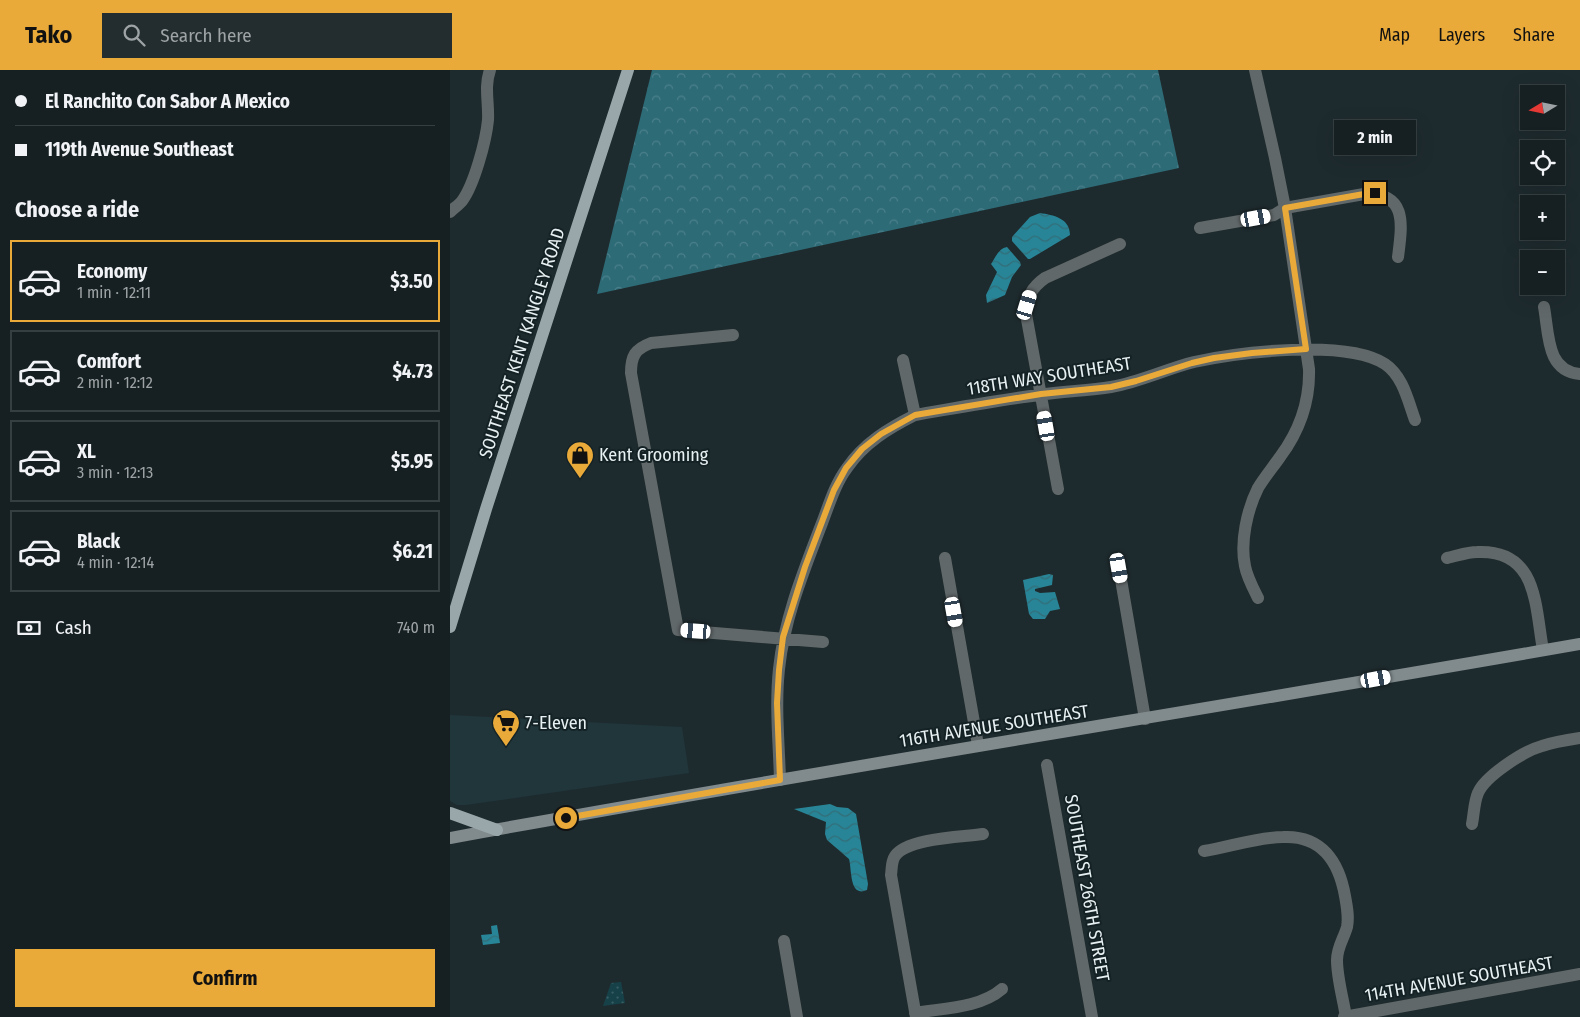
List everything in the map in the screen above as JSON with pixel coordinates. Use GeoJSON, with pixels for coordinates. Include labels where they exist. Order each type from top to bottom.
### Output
{"type":"FeatureCollection","features":[{"type":"Feature","properties":{"kind":"main road","name":"SOUTHEAST KENT KANGLEY ROAD"},"geometry":{"type":"LineString","coordinates":[[450,627],[628,70]]}},
{"type":"Feature","properties":{"kind":"main road","name":"116TH AVENUE SOUTHEAST"},"geometry":{"type":"LineString","coordinates":[[450,838],[978,745],[1146,719],[1580,644]]}},
{"type":"Feature","properties":{"kind":"main road"},"geometry":{"type":"LineString","coordinates":[[450,813],[497,830]]}},
{"type":"Feature","properties":{"kind":"street"},"geometry":{"type":"LineString","coordinates":[[450,212],[461,202],[472,180],[483,144],[488,119],[487,93],[490,70]]}},
{"type":"Feature","properties":{"kind":"street"},"geometry":{"type":"LineString","coordinates":[[1254,70],[1276,158],[1285,208],[1306,349],[1309,383],[1303,416],[1288,447],[1258,488],[1246,526],[1245,565],[1258,598]]}},
{"type":"Feature","properties":{"kind":"street"},"geometry":{"type":"LineString","coordinates":[[1200,228],[1274,215],[1285,208],[1364,194],[1386,195],[1394,202],[1399,213],[1402,230],[1398,257]]}},
{"type":"Feature","properties":{"kind":"street"},"geometry":{"type":"LineString","coordinates":[[1058,489],[1026,314],[1030,294],[1035,286],[1046,278],[1120,244]]}},
{"type":"Feature","properties":{"kind":"street"},"geometry":{"type":"LineString","coordinates":[[1544,308],[1552,355],[1557,364],[1566,371],[1580,374]]}},
{"type":"Feature","properties":{"kind":"street"},"geometry":{"type":"LineString","coordinates":[[734,335],[651,342],[635,352],[631,361],[631,373],[678,630],[783,637],[823,642]]}},
{"type":"Feature","properties":{"kind":"street","name":"118TH WAY SOUTHEAST"},"geometry":{"type":"LineString","coordinates":[[780,780],[777,703],[783,637],[805,567],[834,490],[846,468],[862,449],[881,434],[915,415],[1041,394],[1111,387],[1214,358],[1306,349],[1351,353],[1372,358],[1385,365],[1394,373],[1405,391],[1415,420]]}},
{"type":"Feature","properties":{"kind":"street"},"geometry":{"type":"LineString","coordinates":[[903,360],[915,415]]}},
{"type":"Feature","properties":{"kind":"street"},"geometry":{"type":"LineString","coordinates":[[1447,558],[1476,552],[1494,552],[1513,559],[1524,570],[1532,583],[1543,650]]}},
{"type":"Feature","properties":{"kind":"street"},"geometry":{"type":"LineString","coordinates":[[945,558],[978,745]]}},
{"type":"Feature","properties":{"kind":"street"},"geometry":{"type":"LineString","coordinates":[[1119,568],[1146,719]]}},
{"type":"Feature","properties":{"kind":"street"},"geometry":{"type":"LineString","coordinates":[[1472,824],[1477,795],[1482,786],[1493,776],[1524,754],[1540,746],[1580,738]]}},
{"type":"Feature","properties":{"kind":"street","name":"SOUTHEAST 266TH STREET"},"geometry":{"type":"LineString","coordinates":[[1048,765],[1092,1017]]}},
{"type":"Feature","properties":{"kind":"street"},"geometry":{"type":"LineString","coordinates":[[983,834],[921,842],[910,846],[895,856],[892,865],[892,875],[916,1015],[976,1002],[992,997],[1002,989]]}},
{"type":"Feature","properties":{"kind":"street"},"geometry":{"type":"LineString","coordinates":[[1204,851],[1282,836],[1296,837],[1312,842],[1324,850],[1332,859],[1340,873],[1348,914],[1347,928],[1340,944],[1337,962],[1345,1017]]}},
{"type":"Feature","properties":{"kind":"street"},"geometry":{"type":"LineString","coordinates":[[784,942],[797,1017]]}},
{"type":"Feature","properties":{"kind":"street","name":"114TH AVENUE SOUTHEAST"},"geometry":{"type":"LineString","coordinates":[[1345,1017],[1580,974]]}},
{"type":"Feature","properties":{"kind":"shaded area"},"geometry":{"type":"Polygon","coordinates":[[[450,715],[682,727],[689,773],[457,805],[450,801],[450,715]]]}},
{"type":"Feature","properties":{"kind":"shaded area"},"geometry":{"type":"Polygon","coordinates":[[[621,982],[625,1003],[603,1006],[611,983],[621,982]]]}},
{"type":"Feature","properties":{"kind":"green space"},"geometry":{"type":"Polygon","coordinates":[[[652,70],[1158,70],[1179,168],[597,294],[652,70]]]}},
{"type":"Feature","properties":{"kind":"water"},"geometry":{"type":"Polygon","coordinates":[[[1040,213],[1060,218],[1067,225],[1070,235],[1028,259],[1012,241],[1012,237],[1030,217],[1040,213]]]}},
{"type":"Feature","properties":{"kind":"water"},"geometry":{"type":"Polygon","coordinates":[[[1007,247],[1021,265],[1012,277],[1005,295],[987,303],[986,295],[997,272],[991,264],[999,251],[1007,247]]]}},
{"type":"Feature","properties":{"kind":"water"},"geometry":{"type":"Polygon","coordinates":[[[1049,574],[1053,575],[1052,585],[1035,589],[1035,591],[1040,593],[1055,592],[1060,609],[1050,611],[1045,619],[1033,619],[1029,614],[1023,580],[1049,574]]]}},
{"type":"Feature","properties":{"kind":"water"},"geometry":{"type":"Polygon","coordinates":[[[830,804],[848,808],[856,814],[868,884],[867,890],[857,890],[854,886],[849,859],[827,840],[825,834],[826,822],[794,809],[830,804]]]}},
{"type":"Feature","properties":{"kind":"water"},"geometry":{"type":"Polygon","coordinates":[[[497,925],[500,943],[483,945],[481,935],[492,934],[491,926],[497,925]]]}},
{"type":"Feature","properties":{"kind":"place","name":"Kent Grooming"},"geometry":{"type":"Point","coordinates":[580,479]}},
{"type":"Feature","properties":{"kind":"place","name":"7-Eleven"},"geometry":{"type":"Point","coordinates":[506,747]}},
{"type":"Feature","properties":{"kind":"route"},"geometry":{"type":"LineString","coordinates":[[566,818],[780,780],[777,703],[783,637],[805,567],[834,490],[846,468],[862,449],[881,434],[897,423],[915,415],[1041,394],[1058,394],[1111,387],[1214,358],[1306,349],[1285,208],[1375,193]]}}]}
